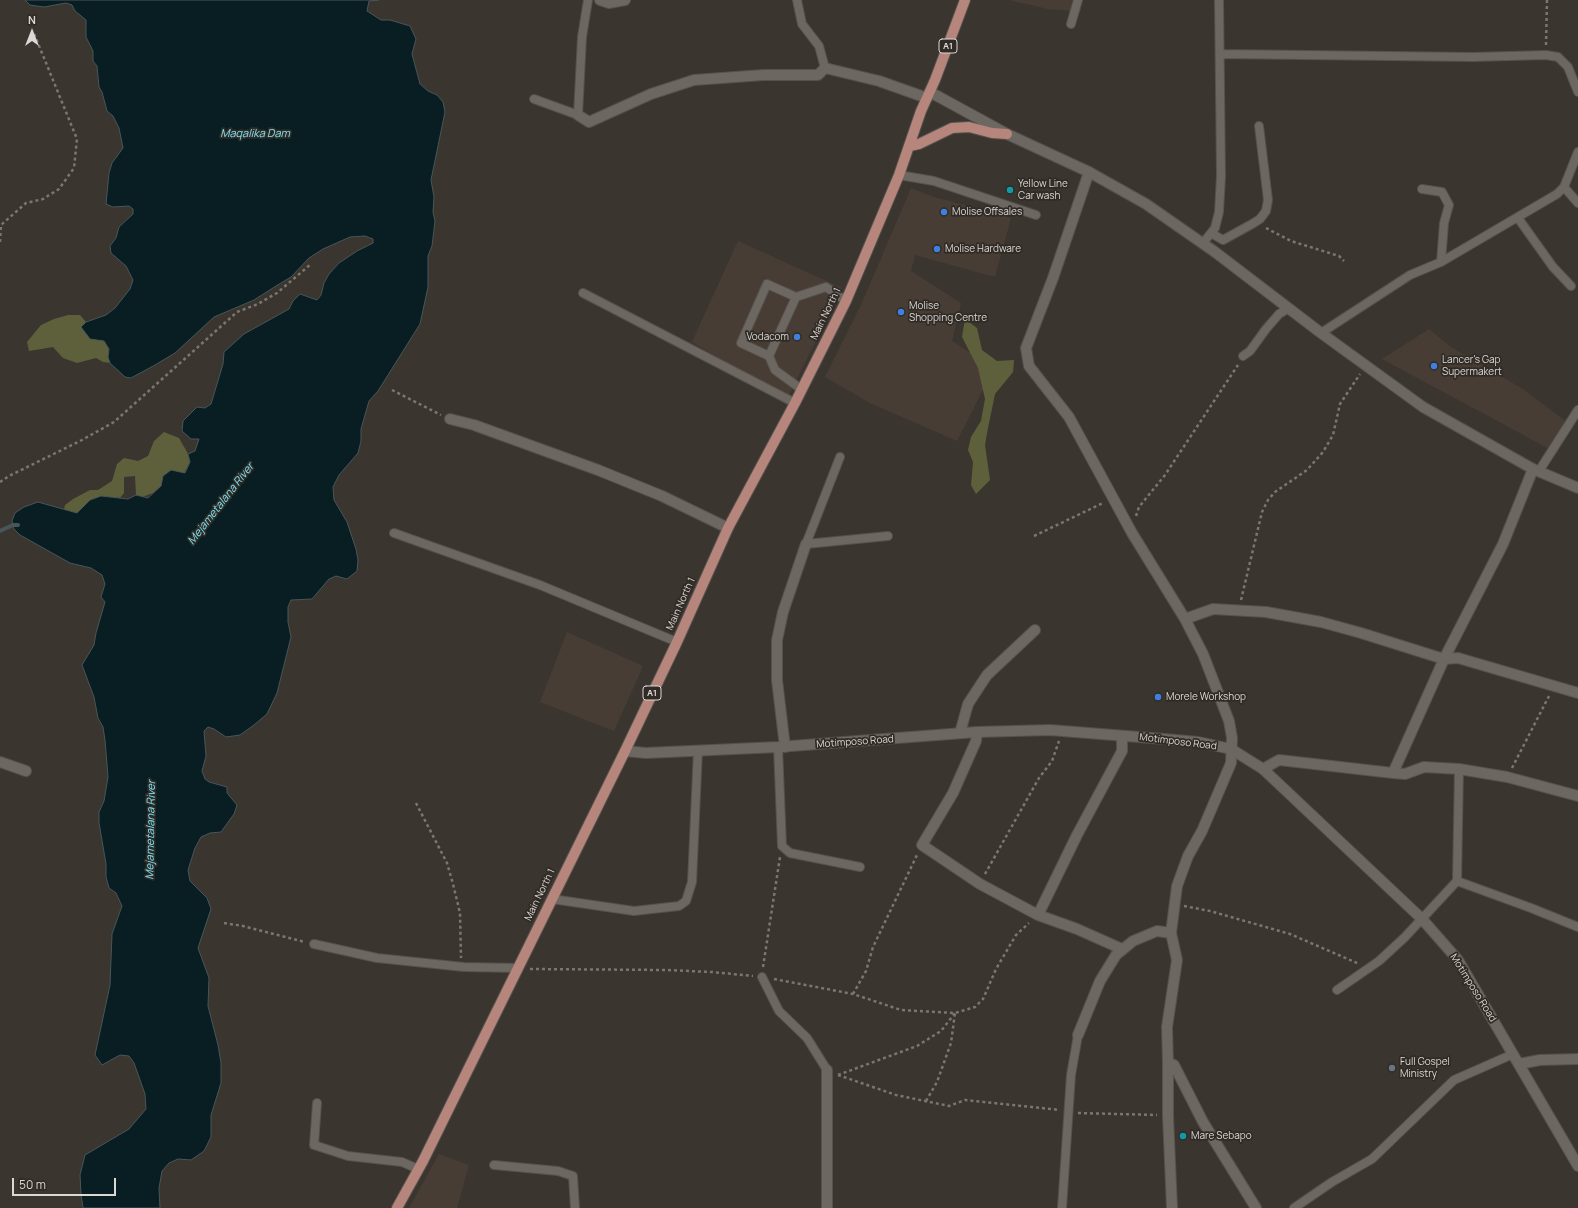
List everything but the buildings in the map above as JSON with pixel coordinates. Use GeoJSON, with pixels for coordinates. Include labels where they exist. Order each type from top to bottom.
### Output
{"type":"FeatureCollection","features":[{"type":"Feature","properties":{"kind":"main road","name":"Main North 1"},"geometry":{"type":"LineString","coordinates":[[397,1208],[418,1169],[625,751],[677,642],[728,528],[795,403],[846,301],[899,175],[921,110],[965,0]]}},
{"type":"Feature","properties":{"kind":"main road"},"geometry":{"type":"LineString","coordinates":[[910,146],[920,144],[952,128],[969,127],[992,133],[1007,134]]}},
{"type":"Feature","properties":{"kind":"street"},"geometry":{"type":"LineString","coordinates":[[600,0],[609,3],[625,0]]}},
{"type":"Feature","properties":{"kind":"street"},"geometry":{"type":"LineString","coordinates":[[578,115],[589,122],[651,94],[694,80],[763,75],[818,74],[825,68],[928,95],[1007,134],[1090,172],[1146,204],[1203,243],[1364,366],[1423,406],[1536,470],[1578,488]]}},
{"type":"Feature","properties":{"kind":"street"},"geometry":{"type":"LineString","coordinates":[[1090,172],[1053,278],[1026,348],[1029,366],[1069,417],[1132,533],[1185,619],[1203,654],[1229,721],[1231,763],[1202,831],[1185,864],[1177,886],[1171,933],[1177,960],[1167,1027],[1168,1116],[1172,1208]]}},
{"type":"Feature","properties":{"kind":"street"},"geometry":{"type":"LineString","coordinates":[[450,419],[474,425],[605,473],[662,496],[728,528]]}},
{"type":"Feature","properties":{"kind":"street"},"geometry":{"type":"LineString","coordinates":[[1393,773],[1444,659],[1503,544],[1536,470]]}},
{"type":"Feature","properties":{"kind":"street"},"geometry":{"type":"LineString","coordinates":[[781,747],[777,680],[777,640],[783,612],[806,544]]}},
{"type":"Feature","properties":{"kind":"street"},"geometry":{"type":"LineString","coordinates":[[1185,619],[1213,609],[1266,612],[1321,622],[1444,659],[1458,658],[1578,693]]}},
{"type":"Feature","properties":{"kind":"street"},"geometry":{"type":"LineString","coordinates":[[960,733],[968,704],[988,675],[1035,630]]}},
{"type":"Feature","properties":{"kind":"street","name":"Motimposo Road"},"geometry":{"type":"LineString","coordinates":[[625,751],[646,753],[781,747],[976,732],[1062,731],[1198,742],[1231,749],[1264,769],[1422,919],[1458,960],[1520,1064],[1578,1166]]}},
{"type":"Feature","properties":{"kind":"street"},"geometry":{"type":"LineString","coordinates":[[976,732],[976,741],[953,794],[922,845],[980,884],[1038,915],[1076,929],[1122,949]]}},
{"type":"Feature","properties":{"kind":"street"},"geometry":{"type":"LineString","coordinates":[[1038,915],[1076,835],[1122,751],[1122,736]]}},
{"type":"Feature","properties":{"kind":"street"},"geometry":{"type":"LineString","coordinates":[[1264,769],[1279,760],[1405,774],[1424,767],[1459,769],[1507,777],[1578,796]]}},
{"type":"Feature","properties":{"kind":"street"},"geometry":{"type":"LineString","coordinates":[[0,762],[26,771]]}},
{"type":"Feature","properties":{"kind":"street"},"geometry":{"type":"LineString","coordinates":[[1078,1035],[1100,981],[1116,955],[1133,941],[1157,931],[1171,933]]}},
{"type":"Feature","properties":{"kind":"street"},"geometry":{"type":"LineString","coordinates":[[1520,1064],[1540,1060],[1578,1059]]}},
{"type":"Feature","properties":{"kind":"street"},"geometry":{"type":"LineString","coordinates":[[1168,1063],[1174,1065],[1203,1122],[1256,1208]]}},
{"type":"Feature","properties":{"kind":"street"},"geometry":{"type":"LineString","coordinates":[[827,1070],[827,1208]]}},
{"type":"Feature","properties":{"kind":"lane"},"geometry":{"type":"LineString","coordinates":[[534,100],[578,115],[582,37],[588,0]]}},
{"type":"Feature","properties":{"kind":"lane"},"geometry":{"type":"LineString","coordinates":[[797,0],[802,24],[819,46],[825,68]]}},
{"type":"Feature","properties":{"kind":"lane"},"geometry":{"type":"LineString","coordinates":[[1071,24],[1078,0]]}},
{"type":"Feature","properties":{"kind":"lane"},"geometry":{"type":"LineString","coordinates":[[1203,243],[1215,228],[1219,212],[1221,176],[1221,54],[1219,0]]}},
{"type":"Feature","properties":{"kind":"lane"},"geometry":{"type":"LineString","coordinates":[[1221,54],[1473,57],[1546,55],[1558,57],[1568,67],[1578,92]]}},
{"type":"Feature","properties":{"kind":"lane"},"geometry":{"type":"LineString","coordinates":[[1211,233],[1223,240],[1255,222],[1266,211],[1268,200],[1259,126]]}},
{"type":"Feature","properties":{"kind":"lane"},"geometry":{"type":"LineString","coordinates":[[1321,333],[1410,275],[1441,262],[1546,202],[1564,187],[1578,152]]}},
{"type":"Feature","properties":{"kind":"lane"},"geometry":{"type":"LineString","coordinates":[[899,175],[934,181],[1036,215]]}},
{"type":"Feature","properties":{"kind":"lane"},"geometry":{"type":"LineString","coordinates":[[1564,187],[1578,203]]}},
{"type":"Feature","properties":{"kind":"lane"},"geometry":{"type":"LineString","coordinates":[[1422,189],[1442,192],[1449,205],[1444,223],[1441,262]]}},
{"type":"Feature","properties":{"kind":"lane"},"geometry":{"type":"LineString","coordinates":[[1518,218],[1554,267],[1571,286]]}},
{"type":"Feature","properties":{"kind":"lane"},"geometry":{"type":"LineString","coordinates":[[801,390],[775,370],[769,356],[741,343],[767,284],[796,297],[826,287],[846,301]]}},
{"type":"Feature","properties":{"kind":"lane"},"geometry":{"type":"LineString","coordinates":[[582,293],[795,403]]}},
{"type":"Feature","properties":{"kind":"lane"},"geometry":{"type":"LineString","coordinates":[[769,356],[796,297]]}},
{"type":"Feature","properties":{"kind":"lane"},"geometry":{"type":"LineString","coordinates":[[1243,356],[1250,351],[1279,314],[1289,308]]}},
{"type":"Feature","properties":{"kind":"lane"},"geometry":{"type":"LineString","coordinates":[[1536,470],[1578,410]]}},
{"type":"Feature","properties":{"kind":"lane"},"geometry":{"type":"LineString","coordinates":[[840,457],[806,544],[888,536]]}},
{"type":"Feature","properties":{"kind":"lane"},"geometry":{"type":"LineString","coordinates":[[394,533],[540,585],[677,642]]}},
{"type":"Feature","properties":{"kind":"lane"},"geometry":{"type":"LineString","coordinates":[[781,747],[782,846],[790,853],[860,867]]}},
{"type":"Feature","properties":{"kind":"lane"},"geometry":{"type":"LineString","coordinates":[[552,899],[634,912],[679,906],[686,901],[692,882],[698,750]]}},
{"type":"Feature","properties":{"kind":"lane"},"geometry":{"type":"LineString","coordinates":[[1337,990],[1369,968],[1389,951],[1422,919],[1457,881],[1459,769]]}},
{"type":"Feature","properties":{"kind":"lane"},"geometry":{"type":"LineString","coordinates":[[1457,881],[1578,927]]}},
{"type":"Feature","properties":{"kind":"lane"},"geometry":{"type":"LineString","coordinates":[[314,944],[376,958],[464,967],[518,968]]}},
{"type":"Feature","properties":{"kind":"lane"},"geometry":{"type":"LineString","coordinates":[[762,977],[779,1011],[807,1038],[827,1070]]}},
{"type":"Feature","properties":{"kind":"lane"},"geometry":{"type":"LineString","coordinates":[[1062,1208],[1071,1075],[1078,1035]]}},
{"type":"Feature","properties":{"kind":"lane"},"geometry":{"type":"LineString","coordinates":[[1294,1208],[1332,1182],[1372,1158],[1454,1080],[1513,1054]]}},
{"type":"Feature","properties":{"kind":"lane"},"geometry":{"type":"LineString","coordinates":[[317,1103],[314,1145],[348,1156],[402,1162],[418,1169]]}},
{"type":"Feature","properties":{"kind":"lane"},"geometry":{"type":"LineString","coordinates":[[494,1165],[545,1170],[573,1176],[575,1208]]}},
{"type":"Feature","properties":{"kind":"path"},"geometry":{"type":"LineString","coordinates":[[1546,55],[1547,0]]}},
{"type":"Feature","properties":{"kind":"path"},"geometry":{"type":"LineString","coordinates":[[0,242],[1,225],[15,211],[26,203],[43,199],[59,189],[74,168],[77,139],[33,31]]}},
{"type":"Feature","properties":{"kind":"path"},"geometry":{"type":"LineString","coordinates":[[1255,222],[1291,241],[1339,256],[1344,261]]}},
{"type":"Feature","properties":{"kind":"path"},"geometry":{"type":"LineString","coordinates":[[0,482],[114,422],[236,312],[258,304],[277,293],[311,264]]}},
{"type":"Feature","properties":{"kind":"path"},"geometry":{"type":"LineString","coordinates":[[1132,533],[1139,506],[1170,469],[1230,380],[1243,356]]}},
{"type":"Feature","properties":{"kind":"path"},"geometry":{"type":"LineString","coordinates":[[1238,610],[1262,512],[1268,500],[1275,492],[1307,470],[1323,452],[1332,435],[1340,404],[1354,386],[1364,366]]}},
{"type":"Feature","properties":{"kind":"path"},"geometry":{"type":"LineString","coordinates":[[392,390],[450,419]]}},
{"type":"Feature","properties":{"kind":"path"},"geometry":{"type":"LineString","coordinates":[[1034,536],[1113,498]]}},
{"type":"Feature","properties":{"kind":"path"},"geometry":{"type":"LineString","coordinates":[[1507,777],[1536,724],[1554,685]]}},
{"type":"Feature","properties":{"kind":"path"},"geometry":{"type":"LineString","coordinates":[[980,884],[1040,778],[1052,761],[1062,731]]}},
{"type":"Feature","properties":{"kind":"path"},"geometry":{"type":"LineString","coordinates":[[416,803],[447,863],[460,913],[461,959],[464,967]]}},
{"type":"Feature","properties":{"kind":"path"},"geometry":{"type":"LineString","coordinates":[[853,994],[866,971],[873,947],[922,845]]}},
{"type":"Feature","properties":{"kind":"path"},"geometry":{"type":"LineString","coordinates":[[762,977],[770,913],[782,846]]}},
{"type":"Feature","properties":{"kind":"path"},"geometry":{"type":"LineString","coordinates":[[1175,906],[1205,909],[1290,934],[1369,968]]}},
{"type":"Feature","properties":{"kind":"path"},"geometry":{"type":"LineString","coordinates":[[518,968],[666,970],[712,972],[762,977],[853,994],[901,1010],[956,1013],[975,1007],[983,999],[996,969],[1016,935],[1038,915]]}},
{"type":"Feature","properties":{"kind":"path"},"geometry":{"type":"LineString","coordinates":[[224,924],[243,926],[314,944]]}},
{"type":"Feature","properties":{"kind":"path"},"geometry":{"type":"LineString","coordinates":[[837,1075],[917,1046],[940,1031],[956,1013]]}},
{"type":"Feature","properties":{"kind":"path"},"geometry":{"type":"LineString","coordinates":[[926,1101],[937,1082],[951,1043],[956,1013]]}},
{"type":"Feature","properties":{"kind":"path"},"geometry":{"type":"LineString","coordinates":[[827,1070],[837,1075],[896,1095],[949,1106]]}},
{"type":"Feature","properties":{"kind":"shaded area"},"geometry":{"type":"Polygon","coordinates":[[[1009,0],[1076,0],[1073,11],[1048,9],[1009,0]]]}},
{"type":"Feature","properties":{"kind":"shaded area"},"geometry":{"type":"Polygon","coordinates":[[[911,188],[931,196],[1011,218],[995,277],[915,255],[911,271],[961,303],[952,341],[994,368],[957,441],[870,403],[825,377],[861,305],[911,188]]]}},
{"type":"Feature","properties":{"kind":"shaded area"},"geometry":{"type":"Polygon","coordinates":[[[738,241],[842,288],[787,399],[692,342],[738,241]]]}},
{"type":"Feature","properties":{"kind":"shaded area"},"geometry":{"type":"Polygon","coordinates":[[[1429,329],[1451,347],[1523,389],[1572,426],[1557,453],[1382,359],[1429,329]]]}},
{"type":"Feature","properties":{"kind":"shaded area"},"geometry":{"type":"Polygon","coordinates":[[[567,632],[643,666],[614,731],[540,702],[567,632]]]}},
{"type":"Feature","properties":{"kind":"shaded area"},"geometry":{"type":"Polygon","coordinates":[[[439,1154],[469,1165],[457,1208],[409,1208],[439,1154]]]}},
{"type":"Feature","properties":{"kind":"green space"},"geometry":{"type":"Polygon","coordinates":[[[68,315],[80,315],[86,322],[81,327],[104,341],[109,349],[108,357],[110,363],[103,362],[96,358],[77,363],[63,358],[53,347],[29,351],[27,342],[41,325],[68,315]]]}},
{"type":"Feature","properties":{"kind":"green space"},"geometry":{"type":"Polygon","coordinates":[[[965,319],[977,328],[982,350],[997,361],[1014,360],[1013,372],[995,394],[987,433],[985,445],[990,480],[976,494],[971,485],[973,462],[968,450],[971,437],[981,421],[985,399],[978,368],[962,337],[965,319]]]}},
{"type":"Feature","properties":{"kind":"green space"},"geometry":{"type":"Polygon","coordinates":[[[164,432],[179,438],[187,452],[190,462],[184,473],[163,476],[161,486],[153,493],[142,497],[136,495],[135,476],[124,477],[124,493],[120,498],[101,496],[77,513],[64,510],[65,505],[73,499],[90,490],[98,490],[112,481],[117,464],[124,458],[138,461],[148,456],[154,441],[164,432]]]}},
{"type":"Feature","properties":{"kind":"water","name":"Maqalika Dam"},"geometry":{"type":"Polygon","coordinates":[[[25,0],[379,0],[369,1],[367,11],[381,20],[390,20],[410,26],[416,39],[412,54],[420,84],[428,91],[437,95],[443,102],[445,112],[431,180],[434,197],[433,212],[435,221],[432,246],[428,256],[428,287],[420,324],[378,391],[369,401],[361,429],[361,441],[358,453],[339,475],[333,487],[334,500],[347,522],[356,549],[358,560],[357,571],[347,579],[336,576],[329,579],[312,599],[291,600],[288,607],[288,622],[291,637],[277,693],[267,714],[240,735],[226,737],[208,727],[204,731],[206,756],[202,771],[205,779],[209,782],[227,787],[227,793],[237,805],[234,814],[221,832],[210,833],[201,837],[195,848],[188,870],[190,881],[207,898],[211,909],[198,948],[209,978],[208,1006],[218,1045],[221,1063],[221,1083],[211,1115],[211,1137],[204,1151],[191,1160],[178,1159],[169,1163],[162,1171],[159,1188],[160,1208],[83,1208],[81,1194],[80,1175],[85,1155],[129,1129],[146,1109],[145,1094],[134,1063],[129,1056],[120,1055],[102,1065],[95,1055],[110,985],[112,934],[122,906],[116,893],[109,888],[106,877],[106,864],[99,823],[99,812],[104,801],[108,777],[105,740],[103,727],[98,718],[94,697],[82,665],[94,645],[105,602],[101,597],[105,584],[102,575],[91,568],[70,563],[20,535],[14,529],[12,521],[15,513],[24,507],[38,502],[77,513],[90,500],[101,496],[128,499],[136,495],[148,498],[161,486],[163,476],[171,470],[185,473],[190,462],[188,454],[195,451],[199,439],[191,439],[182,431],[183,421],[197,407],[205,408],[211,404],[223,364],[224,352],[244,334],[289,309],[293,301],[300,294],[317,300],[321,295],[324,283],[329,274],[339,263],[357,251],[373,243],[373,239],[365,236],[350,237],[323,249],[309,258],[291,277],[254,300],[214,317],[175,353],[131,378],[125,377],[110,363],[108,357],[109,349],[104,341],[90,339],[81,327],[86,322],[106,315],[115,308],[130,289],[133,280],[126,266],[111,253],[110,246],[116,238],[119,227],[133,214],[133,209],[129,206],[113,207],[106,204],[109,173],[112,163],[123,148],[119,128],[113,116],[107,111],[102,92],[99,87],[97,66],[93,61],[93,51],[86,37],[86,20],[75,11],[72,5],[66,3],[44,7],[30,5],[25,0]]]}},
{"type":"Feature","properties":{"kind":"waterway"},"geometry":{"type":"LineString","coordinates":[[0,531],[13,525],[18,525]]}},
{"type":"Feature","properties":{"kind":"place","name":"Yellow Line Car wash"},"geometry":{"type":"Point","coordinates":[1010,190]}},
{"type":"Feature","properties":{"kind":"place","name":"Molise Offsales"},"geometry":{"type":"Point","coordinates":[944,212]}},
{"type":"Feature","properties":{"kind":"place","name":"Molise Hardware"},"geometry":{"type":"Point","coordinates":[937,249]}},
{"type":"Feature","properties":{"kind":"place","name":"Molise Shopping Centre"},"geometry":{"type":"Point","coordinates":[901,312]}},
{"type":"Feature","properties":{"kind":"place","name":"Vodacom"},"geometry":{"type":"Point","coordinates":[797,337]}},
{"type":"Feature","properties":{"kind":"place","name":"Lancer's Gap Supermakert"},"geometry":{"type":"Point","coordinates":[1434,366]}},
{"type":"Feature","properties":{"kind":"place","name":"Morele Workshop"},"geometry":{"type":"Point","coordinates":[1158,697]}},
{"type":"Feature","properties":{"kind":"place","name":"Full Gospel Ministry"},"geometry":{"type":"Point","coordinates":[1392,1068]}},
{"type":"Feature","properties":{"kind":"place","name":"Mare Sebapo"},"geometry":{"type":"Point","coordinates":[1183,1136]}},
{"type":"Feature","properties":{"kind":"water label","name":"Mejametalana River"},"geometry":{"type":"Point","coordinates":[221,504]}},
{"type":"Feature","properties":{"kind":"water label","name":"Mejametalana River"},"geometry":{"type":"Point","coordinates":[151,830]}}]}
